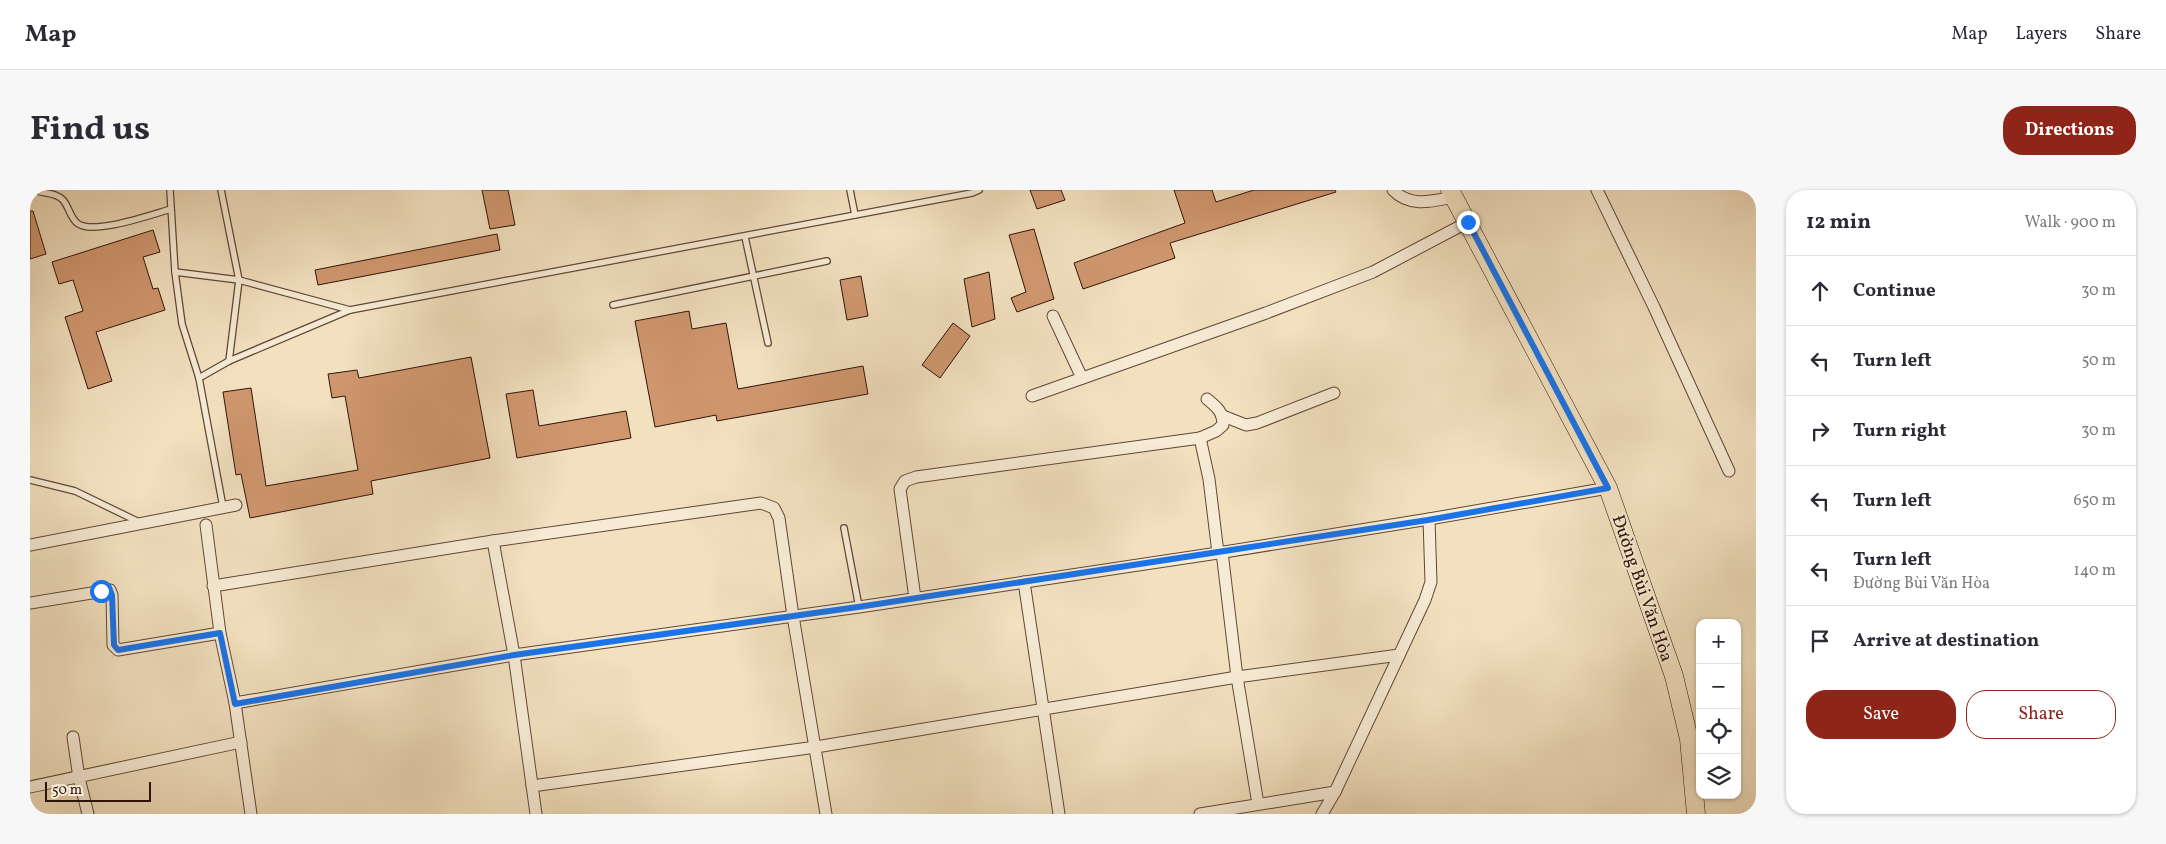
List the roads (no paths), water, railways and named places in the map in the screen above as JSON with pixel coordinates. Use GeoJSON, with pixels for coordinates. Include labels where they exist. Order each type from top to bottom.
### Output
{"type":"FeatureCollection","features":[{"type":"Feature","properties":{"kind":"main road","name":"Đường Bùi Văn Hòa"},"geometry":{"type":"LineString","coordinates":[[1452,194],[1608,488],[1674,676],[1689,739],[1696,814]]}},
{"type":"Feature","properties":{"kind":"street"},"geometry":{"type":"LineString","coordinates":[[1393,190],[1404,199],[1420,203],[1452,194]]}},
{"type":"Feature","properties":{"kind":"street"},"geometry":{"type":"LineString","coordinates":[[1596,190],[1654,307],[1729,471]]}},
{"type":"Feature","properties":{"kind":"street"},"geometry":{"type":"LineString","coordinates":[[1032,396],[1266,313],[1373,272],[1468,222]]}},
{"type":"Feature","properties":{"kind":"street"},"geometry":{"type":"LineString","coordinates":[[1053,316],[1082,378]]}},
{"type":"Feature","properties":{"kind":"street"},"geometry":{"type":"LineString","coordinates":[[1223,416],[1246,425],[1257,423],[1334,393]]}},
{"type":"Feature","properties":{"kind":"street"},"geometry":{"type":"LineString","coordinates":[[916,598],[900,489],[905,481],[916,477],[1200,438],[1216,431],[1223,425],[1223,416],[1219,409],[1208,399]]}},
{"type":"Feature","properties":{"kind":"street"},"geometry":{"type":"LineString","coordinates":[[1200,438],[1209,479],[1237,677],[1258,804]]}},
{"type":"Feature","properties":{"kind":"street"},"geometry":{"type":"LineString","coordinates":[[235,704],[514,655],[1024,582],[1428,520],[1608,488]]}},
{"type":"Feature","properties":{"kind":"street"},"geometry":{"type":"LineString","coordinates":[[213,586],[493,540],[761,503],[774,508],[779,518],[793,616],[826,814]]}},
{"type":"Feature","properties":{"kind":"street"},"geometry":{"type":"LineString","coordinates":[[30,545],[236,505]]}},
{"type":"Feature","properties":{"kind":"street"},"geometry":{"type":"LineString","coordinates":[[1322,814],[1335,792],[1425,600],[1431,582],[1428,520]]}},
{"type":"Feature","properties":{"kind":"street"},"geometry":{"type":"LineString","coordinates":[[206,525],[220,633],[235,704],[251,814]]}},
{"type":"Feature","properties":{"kind":"street"},"geometry":{"type":"LineString","coordinates":[[493,540],[514,655],[536,814]]}},
{"type":"Feature","properties":{"kind":"street"},"geometry":{"type":"LineString","coordinates":[[1024,582],[1058,814]]}},
{"type":"Feature","properties":{"kind":"street"},"geometry":{"type":"LineString","coordinates":[[30,603],[110,590],[112,595],[114,645],[118,650],[220,633]]}},
{"type":"Feature","properties":{"kind":"street"},"geometry":{"type":"LineString","coordinates":[[532,786],[816,747],[1042,711],[1237,677],[1399,655]]}},
{"type":"Feature","properties":{"kind":"street"},"geometry":{"type":"LineString","coordinates":[[73,737],[79,778],[88,814]]}},
{"type":"Feature","properties":{"kind":"street"},"geometry":{"type":"LineString","coordinates":[[30,788],[241,742]]}},
{"type":"Feature","properties":{"kind":"street"},"geometry":{"type":"LineString","coordinates":[[1200,814],[1335,792]]}},
{"type":"Feature","properties":{"kind":"lane"},"geometry":{"type":"LineString","coordinates":[[35,190],[52,194],[63,200],[78,224],[88,227],[105,226],[171,209]]}},
{"type":"Feature","properties":{"kind":"lane"},"geometry":{"type":"LineString","coordinates":[[170,190],[175,272],[182,324],[199,378],[223,507]]}},
{"type":"Feature","properties":{"kind":"lane"},"geometry":{"type":"LineString","coordinates":[[221,190],[239,280],[228,361]]}},
{"type":"Feature","properties":{"kind":"lane"},"geometry":{"type":"LineString","coordinates":[[850,190],[855,215]]}},
{"type":"Feature","properties":{"kind":"lane"},"geometry":{"type":"LineString","coordinates":[[199,378],[228,361],[350,310],[745,237],[972,193],[979,190]]}},
{"type":"Feature","properties":{"kind":"lane"},"geometry":{"type":"LineString","coordinates":[[745,237],[768,343]]}},
{"type":"Feature","properties":{"kind":"lane"},"geometry":{"type":"LineString","coordinates":[[613,305],[827,261]]}},
{"type":"Feature","properties":{"kind":"lane"},"geometry":{"type":"LineString","coordinates":[[175,272],[239,280],[350,310]]}},
{"type":"Feature","properties":{"kind":"lane"},"geometry":{"type":"LineString","coordinates":[[30,480],[75,491],[142,523]]}},
{"type":"Feature","properties":{"kind":"lane"},"geometry":{"type":"LineString","coordinates":[[844,528],[858,607]]}}]}
